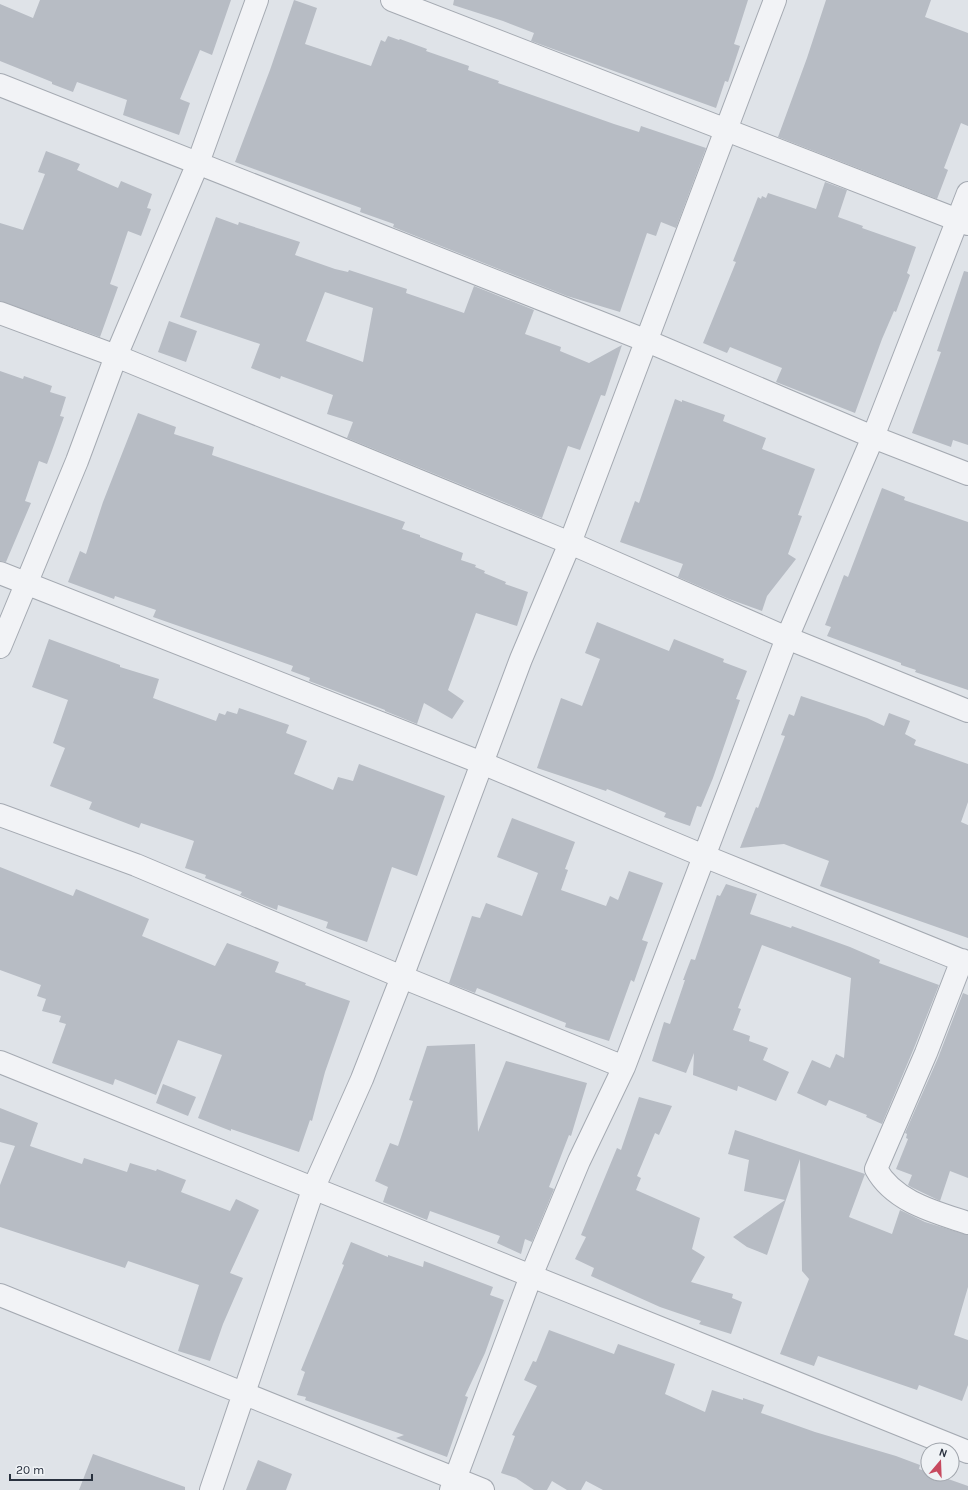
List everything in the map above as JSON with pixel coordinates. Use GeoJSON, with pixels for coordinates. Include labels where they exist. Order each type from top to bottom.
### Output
{"type":"FeatureCollection","features":[{"type":"Feature","properties":{"kind":"street"},"geometry":{"type":"LineString","coordinates":[[0,646],[77,461],[116,356],[198,163],[257,0]]}},
{"type":"Feature","properties":{"kind":"street"},"geometry":{"type":"LineString","coordinates":[[392,0],[963,222]]}},
{"type":"Feature","properties":{"kind":"street"},"geometry":{"type":"LineString","coordinates":[[211,1490],[245,1394],[314,1187],[362,1079],[402,977],[521,659],[570,543],[728,130],[775,0]]}},
{"type":"Feature","properties":{"kind":"street"},"geometry":{"type":"LineString","coordinates":[[0,85],[646,341],[873,437],[968,474]]}},
{"type":"Feature","properties":{"kind":"street"},"geometry":{"type":"LineString","coordinates":[[452,1484],[531,1276],[579,1161],[624,1067],[787,638],[963,222],[968,193]]}},
{"type":"Feature","properties":{"kind":"street"},"geometry":{"type":"LineString","coordinates":[[0,313],[116,356],[570,543],[787,638],[968,711]]}},
{"type":"Feature","properties":{"kind":"street"},"geometry":{"type":"LineString","coordinates":[[0,573],[482,763],[704,856],[965,961],[876,1169],[882,1180],[894,1191],[922,1208],[968,1223]]}},
{"type":"Feature","properties":{"kind":"street"},"geometry":{"type":"LineString","coordinates":[[0,815],[136,865],[402,977],[624,1067]]}},
{"type":"Feature","properties":{"kind":"street"},"geometry":{"type":"LineString","coordinates":[[0,1062],[314,1187],[968,1452]]}},
{"type":"Feature","properties":{"kind":"street"},"geometry":{"type":"LineString","coordinates":[[0,1295],[245,1394],[452,1484],[483,1490]]}},
{"type":"Feature","properties":{"kind":"building"},"geometry":{"type":"Polygon","coordinates":[[[40,0],[231,0],[212,55],[200,50],[180,99],[190,103],[179,135],[123,115],[127,100],[77,82],[73,92],[0,61],[0,4],[33,18],[40,0]]]}},
{"type":"Feature","properties":{"kind":"building"},"geometry":{"type":"Polygon","coordinates":[[[294,0],[317,8],[305,44],[371,66],[381,40],[385,42],[388,36],[399,40],[400,39],[427,49],[426,51],[469,66],[468,70],[499,81],[498,83],[639,132],[641,126],[706,148],[676,228],[661,222],[656,236],[647,233],[620,312],[567,296],[393,227],[394,224],[360,212],[361,208],[235,162],[270,70],[294,0]]]}},
{"type":"Feature","properties":{"kind":"building"},"geometry":{"type":"Polygon","coordinates":[[[454,0],[748,0],[734,44],[740,46],[728,82],[725,81],[716,108],[531,41],[534,33],[503,21],[453,5],[454,0]]]}},
{"type":"Feature","properties":{"kind":"building"},"geometry":{"type":"Polygon","coordinates":[[[826,0],[931,0],[925,17],[968,33],[968,126],[961,123],[944,168],[948,170],[937,199],[778,137],[807,58],[826,0]]]}},
{"type":"Feature","properties":{"kind":"building"},"geometry":{"type":"Polygon","coordinates":[[[46,151],[80,164],[77,170],[118,188],[121,181],[152,194],[147,208],[151,209],[141,236],[128,231],[110,284],[118,287],[100,337],[0,301],[0,223],[23,230],[45,174],[38,172],[46,151]]]}},
{"type":"Feature","properties":{"kind":"building"},"geometry":{"type":"Polygon","coordinates":[[[825,182],[847,190],[838,217],[863,226],[862,228],[916,247],[907,273],[910,275],[896,312],[894,311],[882,339],[855,413],[776,382],[782,368],[730,347],[727,353],[703,343],[736,262],[733,261],[758,197],[761,199],[762,196],[766,198],[768,193],[816,209],[825,182]]]}},
{"type":"Feature","properties":{"kind":"building"},"geometry":{"type":"Polygon","coordinates":[[[216,217],[238,225],[239,222],[300,242],[295,255],[335,269],[348,272],[349,270],[407,289],[406,293],[464,313],[474,286],[534,310],[525,334],[561,347],[560,351],[589,363],[622,345],[605,396],[601,395],[580,450],[568,446],[542,518],[347,438],[353,422],[327,414],[333,395],[281,376],[280,379],[251,368],[260,344],[180,317],[216,217]],[[325,292],[306,341],[363,362],[373,308],[325,292]]]}},
{"type":"Feature","properties":{"kind":"building"},"geometry":{"type":"Polygon","coordinates":[[[964,271],[968,272],[968,445],[953,440],[951,447],[912,433],[941,352],[937,351],[964,271]]]}},
{"type":"Feature","properties":{"kind":"building"},"geometry":{"type":"Polygon","coordinates":[[[169,321],[197,331],[186,362],[158,352],[169,321]]]}},
{"type":"Feature","properties":{"kind":"building"},"geometry":{"type":"Polygon","coordinates":[[[0,371],[23,379],[24,376],[52,386],[50,392],[66,397],[60,416],[64,417],[54,445],[47,464],[39,461],[25,501],[31,503],[6,562],[0,561],[0,371]]]}},
{"type":"Feature","properties":{"kind":"building"},"geometry":{"type":"Polygon","coordinates":[[[675,399],[725,415],[723,421],[766,438],[762,449],[815,469],[798,515],[802,516],[788,554],[796,559],[767,596],[762,611],[729,599],[678,577],[683,564],[620,542],[635,501],[639,503],[675,399]]]}},
{"type":"Feature","properties":{"kind":"building"},"geometry":{"type":"Polygon","coordinates":[[[138,413],[176,427],[174,434],[214,447],[212,455],[405,522],[402,529],[463,553],[461,560],[476,565],[475,567],[485,571],[484,573],[506,582],[505,584],[528,592],[517,626],[476,613],[448,690],[464,701],[452,719],[424,703],[417,724],[309,681],[310,678],[291,671],[293,666],[153,617],[156,610],[115,596],[114,599],[68,582],[80,551],[86,554],[103,502],[138,413]]]}},
{"type":"Feature","properties":{"kind":"building"},"geometry":{"type":"Polygon","coordinates":[[[882,488],[905,497],[904,500],[968,522],[968,690],[915,672],[916,670],[901,665],[901,663],[827,636],[831,627],[825,625],[844,575],[848,577],[882,488]]]}},
{"type":"Feature","properties":{"kind":"building"},"geometry":{"type":"Polygon","coordinates":[[[597,622],[669,651],[674,639],[724,659],[723,662],[747,671],[736,699],[740,700],[713,778],[701,807],[697,806],[690,826],[664,817],[666,813],[607,789],[606,791],[537,768],[561,698],[582,706],[600,659],[585,653],[597,622]]]}},
{"type":"Feature","properties":{"kind":"building"},"geometry":{"type":"Polygon","coordinates":[[[49,639],[120,665],[120,667],[159,679],[153,698],[216,721],[219,713],[225,715],[227,711],[237,714],[239,708],[289,725],[286,733],[307,741],[294,774],[333,790],[338,777],[353,781],[359,764],[445,796],[417,876],[392,867],[367,942],[326,928],[328,922],[278,905],[277,910],[264,905],[240,895],[242,892],[205,878],[206,875],[185,868],[194,841],[141,823],[139,828],[89,809],[92,802],[50,786],[65,748],[53,743],[68,700],[32,687],[49,639]]]}},
{"type":"Feature","properties":{"kind":"building"},"geometry":{"type":"Polygon","coordinates":[[[801,696],[867,718],[884,726],[889,713],[910,721],[905,734],[916,740],[914,745],[968,764],[968,802],[961,822],[968,825],[968,938],[820,886],[829,861],[784,844],[740,848],[756,807],[758,808],[785,736],[781,735],[789,714],[794,716],[801,696]]]}},
{"type":"Feature","properties":{"kind":"building"},"geometry":{"type":"Polygon","coordinates":[[[512,818],[575,842],[565,869],[568,870],[561,890],[606,906],[610,896],[618,900],[629,871],[663,883],[642,940],[648,942],[634,982],[631,980],[609,1041],[565,1027],[566,1023],[477,988],[475,993],[449,983],[472,916],[480,918],[486,903],[522,916],[538,873],[497,857],[512,818]]]}},
{"type":"Feature","properties":{"kind":"building"},"geometry":{"type":"Polygon","coordinates":[[[0,867],[73,896],[76,889],[149,919],[142,936],[215,966],[227,943],[279,962],[275,972],[306,983],[305,985],[350,1001],[325,1072],[312,1121],[310,1120],[299,1152],[231,1129],[231,1131],[198,1118],[222,1055],[178,1040],[156,1095],[115,1079],[113,1085],[52,1063],[66,1024],[59,1022],[61,1016],[42,1011],[46,999],[37,996],[41,985],[0,970],[0,867]]]}},
{"type":"Feature","properties":{"kind":"building"},"geometry":{"type":"Polygon","coordinates":[[[726,884],[757,894],[750,914],[791,928],[792,926],[850,947],[880,960],[879,963],[939,985],[882,1124],[866,1117],[867,1115],[829,1100],[826,1106],[797,1093],[812,1060],[830,1068],[836,1054],[844,1058],[851,978],[762,945],[738,1008],[741,1009],[733,1030],[750,1036],[749,1041],[768,1048],[763,1060],[789,1072],[776,1101],[738,1086],[737,1091],[693,1075],[694,1053],[686,1073],[652,1061],[664,1022],[670,1024],[685,980],[683,980],[691,959],[695,960],[717,895],[720,896],[726,884]]]}},
{"type":"Feature","properties":{"kind":"building"},"geometry":{"type":"Polygon","coordinates":[[[963,993],[968,995],[968,1178],[950,1171],[940,1201],[908,1185],[912,1175],[896,1169],[908,1139],[906,1138],[907,1134],[905,1133],[938,1058],[963,993]]]}},
{"type":"Feature","properties":{"kind":"building"},"geometry":{"type":"Polygon","coordinates":[[[475,1044],[478,1132],[506,1061],[587,1083],[571,1136],[569,1135],[549,1187],[554,1189],[532,1242],[525,1239],[521,1254],[497,1243],[500,1236],[430,1211],[427,1220],[383,1202],[388,1187],[375,1181],[390,1143],[398,1146],[413,1101],[409,1100],[427,1046],[475,1044]]]}},
{"type":"Feature","properties":{"kind":"building"},"geometry":{"type":"Polygon","coordinates":[[[163,1084],[196,1097],[188,1116],[156,1103],[163,1084]]]}},
{"type":"Feature","properties":{"kind":"building"},"geometry":{"type":"Polygon","coordinates":[[[639,1097],[672,1106],[659,1135],[655,1133],[637,1176],[641,1178],[636,1190],[700,1218],[692,1249],[705,1257],[691,1282],[733,1294],[732,1298],[742,1302],[731,1334],[699,1324],[701,1321],[660,1307],[591,1276],[594,1268],[575,1259],[586,1237],[581,1235],[617,1148],[621,1150],[639,1097]]]}},
{"type":"Feature","properties":{"kind":"building"},"geometry":{"type":"Polygon","coordinates":[[[0,1108],[38,1123],[30,1146],[82,1164],[84,1158],[127,1172],[130,1163],[156,1171],[157,1169],[186,1180],[181,1192],[230,1211],[236,1199],[259,1210],[230,1273],[243,1278],[223,1324],[210,1361],[178,1351],[199,1285],[128,1261],[125,1268],[0,1227],[0,1185],[15,1146],[0,1142],[0,1108]]]}},
{"type":"Feature","properties":{"kind":"building"},"geometry":{"type":"Polygon","coordinates":[[[735,1130],[865,1174],[849,1217],[892,1234],[900,1210],[925,1222],[968,1235],[968,1287],[954,1335],[968,1340],[968,1385],[962,1401],[919,1385],[917,1390],[818,1356],[814,1366],[780,1354],[809,1279],[802,1271],[800,1159],[767,1255],[747,1247],[733,1237],[785,1200],[744,1191],[749,1160],[728,1154],[735,1130]]]}},
{"type":"Feature","properties":{"kind":"building"},"geometry":{"type":"Polygon","coordinates":[[[351,1242],[388,1257],[388,1255],[423,1267],[424,1261],[493,1287],[490,1295],[504,1300],[485,1353],[465,1396],[468,1397],[447,1457],[396,1438],[404,1435],[305,1400],[306,1397],[297,1395],[305,1372],[301,1370],[344,1265],[342,1264],[351,1242]]]}},
{"type":"Feature","properties":{"kind":"building"},"geometry":{"type":"Polygon","coordinates":[[[549,1330],[614,1354],[618,1344],[675,1364],[665,1394],[705,1412],[712,1390],[743,1400],[743,1398],[764,1405],[761,1413],[815,1432],[896,1456],[920,1465],[920,1482],[957,1482],[968,1486],[968,1490],[603,1490],[586,1481],[581,1490],[567,1490],[552,1481],[547,1490],[534,1490],[516,1478],[501,1473],[515,1436],[512,1435],[537,1386],[524,1380],[533,1361],[536,1362],[549,1330]]]}},
{"type":"Feature","properties":{"kind":"building"},"geometry":{"type":"Polygon","coordinates":[[[93,1454],[185,1487],[185,1490],[79,1490],[93,1454]]]}},
{"type":"Feature","properties":{"kind":"building"},"geometry":{"type":"Polygon","coordinates":[[[258,1460],[292,1474],[286,1490],[246,1490],[258,1460]]]}}]}
